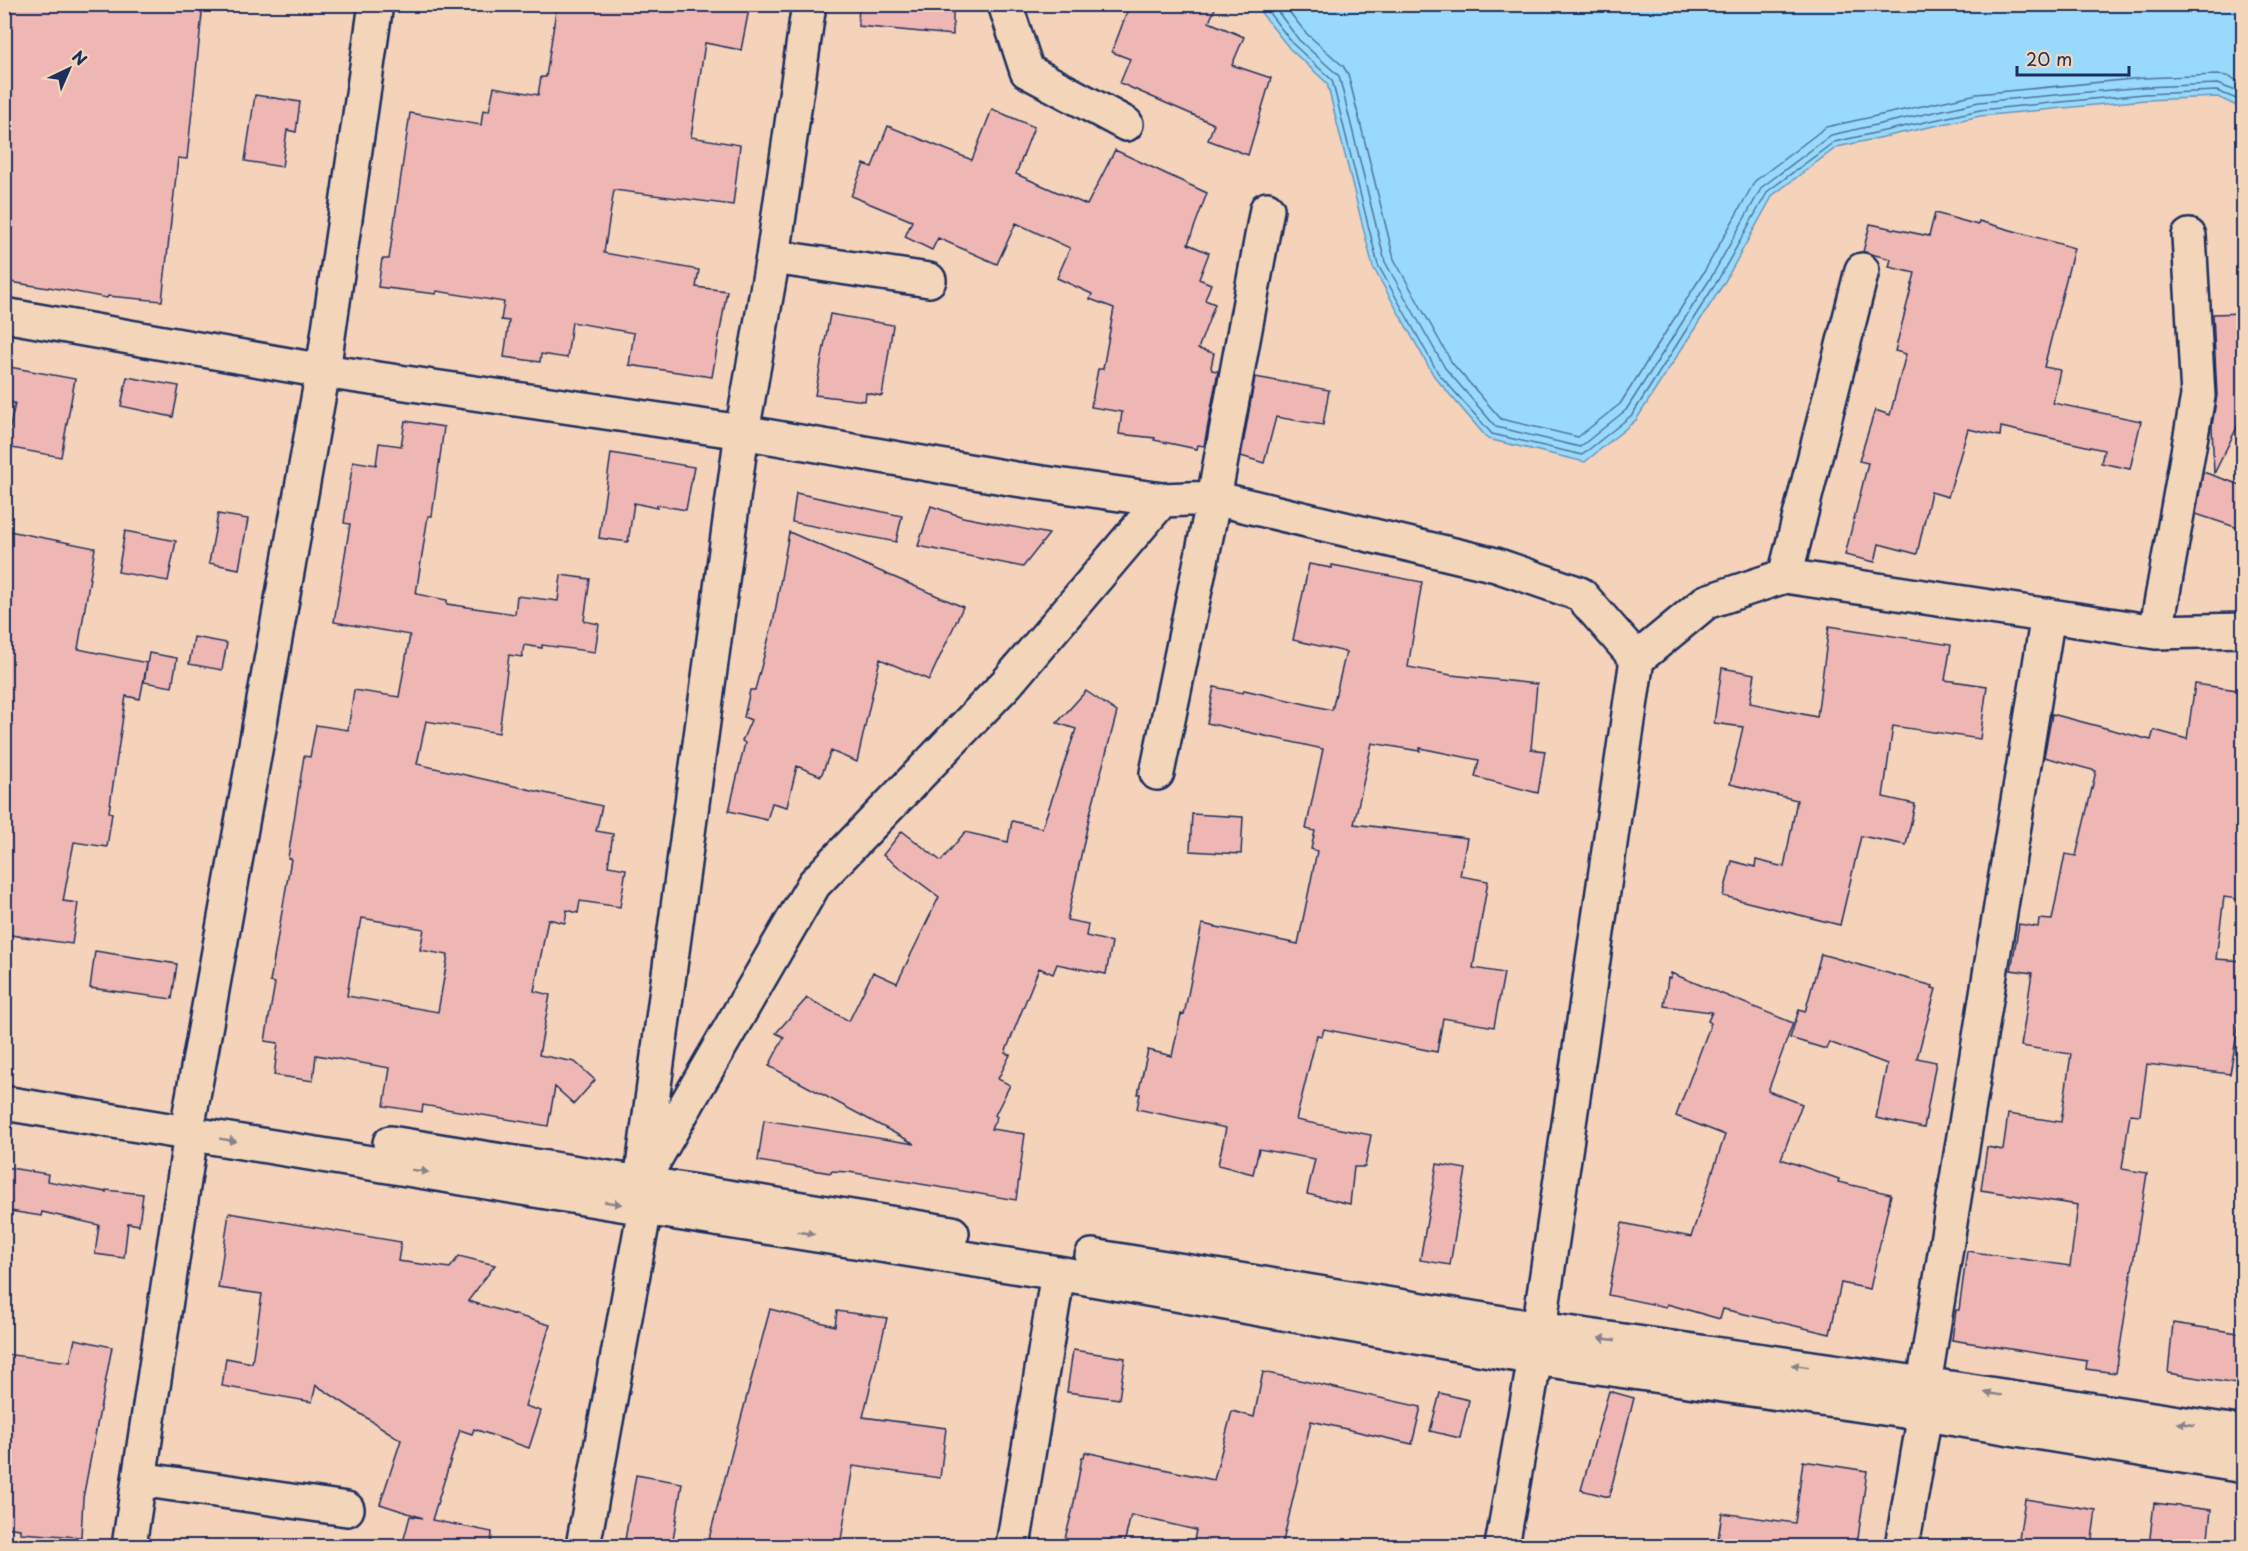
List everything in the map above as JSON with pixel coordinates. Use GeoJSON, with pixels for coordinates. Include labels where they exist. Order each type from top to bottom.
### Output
{"type":"FeatureCollection","features":[{"type":"Feature","properties":{"kind":"street"},"geometry":{"type":"LineString","coordinates":[[129,1546],[191,1123],[323,371],[376,4]]}},
{"type":"Feature","properties":{"kind":"street"},"geometry":{"type":"LineString","coordinates":[[583,1546],[643,1195],[742,432],[773,257],[809,4]]}},
{"type":"Feature","properties":{"kind":"street"},"geometry":{"type":"LineString","coordinates":[[1005,4],[1027,71],[1126,124]]}},
{"type":"Feature","properties":{"kind":"street"},"geometry":{"type":"LineString","coordinates":[[1157,773],[1214,498],[1267,209]]}},
{"type":"Feature","properties":{"kind":"street"},"geometry":{"type":"LineString","coordinates":[[2156,632],[2198,396],[2189,236]]}},
{"type":"Feature","properties":{"kind":"street"},"geometry":{"type":"LineString","coordinates":[[773,257],[929,280]]}},
{"type":"Feature","properties":{"kind":"street"},"geometry":{"type":"LineString","coordinates":[[1785,576],[1862,270]]}},
{"type":"Feature","properties":{"kind":"street"},"geometry":{"type":"LineString","coordinates":[[4,315],[323,371],[742,432],[1015,479],[1162,500],[1214,498],[1496,565],[1580,594],[1637,659]]}},
{"type":"Feature","properties":{"kind":"street"},"geometry":{"type":"LineString","coordinates":[[643,1195],[813,884],[1007,683],[1162,500]]}},
{"type":"Feature","properties":{"kind":"street"},"geometry":{"type":"LineString","coordinates":[[1502,1546],[1537,1344],[1637,659],[1706,602],[1785,576],[2156,632],[2244,630]]}},
{"type":"Feature","properties":{"kind":"street"},"geometry":{"type":"LineString","coordinates":[[1902,1546],[2048,615]]}},
{"type":"Feature","properties":{"kind":"street"},"geometry":{"type":"LineString","coordinates":[[4,1083],[191,1123]]}},
{"type":"Feature","properties":{"kind":"street"},"geometry":{"type":"LineString","coordinates":[[4,1103],[191,1123],[643,1195],[1537,1344]]}},
{"type":"Feature","properties":{"kind":"street"},"geometry":{"type":"LineString","coordinates":[[643,1195],[1058,1273],[1924,1399],[2244,1433]]}},
{"type":"Feature","properties":{"kind":"street"},"geometry":{"type":"LineString","coordinates":[[1013,1546],[1058,1273]]}},
{"type":"Feature","properties":{"kind":"street"},"geometry":{"type":"LineString","coordinates":[[1924,1399],[2244,1466]]}},
{"type":"Feature","properties":{"kind":"street"},"geometry":{"type":"LineString","coordinates":[[139,1479],[347,1509]]}},
{"type":"Feature","properties":{"kind":"water"},"geometry":{"type":"Polygon","coordinates":[[[1255,5],[2243,5],[2243,109],[2218,97],[2145,100],[1980,116],[1837,147],[1773,195],[1724,283],[1636,420],[1585,462],[1488,439],[1434,376],[1373,267],[1327,83],[1290,49],[1255,5]]]}},
{"type":"Feature","properties":{"kind":"building"},"geometry":{"type":"Polygon","coordinates":[[[4,4],[203,4],[187,159],[178,158],[162,301],[108,296],[107,298],[4,281],[4,70],[9,31],[4,31],[4,4]]]}},
{"type":"Feature","properties":{"kind":"building"},"geometry":{"type":"Polygon","coordinates":[[[557,4],[750,4],[741,50],[705,43],[691,137],[740,145],[733,205],[614,190],[604,253],[699,270],[696,287],[727,291],[712,377],[629,365],[634,333],[572,322],[567,358],[541,354],[540,362],[504,357],[509,321],[501,320],[504,302],[437,291],[436,294],[378,287],[382,259],[389,259],[410,113],[481,125],[483,110],[489,111],[494,87],[538,95],[541,77],[546,77],[557,4]]]}},
{"type":"Feature","properties":{"kind":"building"},"geometry":{"type":"Polygon","coordinates":[[[859,4],[953,4],[953,35],[858,26],[859,4]]]}},
{"type":"Feature","properties":{"kind":"building"},"geometry":{"type":"Polygon","coordinates":[[[1130,4],[1217,4],[1209,22],[1244,37],[1232,65],[1271,78],[1248,155],[1208,140],[1214,124],[1120,83],[1130,59],[1112,52],[1130,4]]]}},
{"type":"Feature","properties":{"kind":"building"},"geometry":{"type":"Polygon","coordinates":[[[255,95],[300,102],[296,132],[287,130],[282,167],[245,161],[255,95]]]}},
{"type":"Feature","properties":{"kind":"building"},"geometry":{"type":"Polygon","coordinates":[[[992,109],[1034,127],[1016,174],[1087,205],[1115,150],[1207,193],[1188,244],[1209,253],[1199,279],[1211,284],[1205,300],[1215,304],[1198,349],[1214,353],[1211,367],[1212,370],[1218,371],[1204,446],[1198,445],[1197,449],[1154,440],[1155,438],[1119,434],[1122,412],[1091,407],[1098,369],[1103,369],[1114,308],[1090,299],[1092,294],[1057,278],[1070,248],[1016,223],[997,264],[938,238],[932,250],[905,237],[912,221],[851,196],[864,164],[872,167],[888,126],[972,160],[992,109]]]}},
{"type":"Feature","properties":{"kind":"building"},"geometry":{"type":"Polygon","coordinates":[[[1935,213],[1978,225],[1979,221],[2074,248],[2044,367],[2060,370],[2053,403],[2141,421],[2130,469],[2101,463],[2104,450],[2001,427],[2000,436],[1968,429],[1948,497],[1931,492],[1917,554],[1879,544],[1875,562],[1845,555],[1868,463],[1859,461],[1875,410],[1890,415],[1906,354],[1895,351],[1915,273],[1889,267],[1891,259],[1863,252],[1870,224],[1929,236],[1935,213]]]}},
{"type":"Feature","properties":{"kind":"building"},"geometry":{"type":"Polygon","coordinates":[[[2244,313],[2244,413],[2214,474],[2212,426],[2217,395],[2213,314],[2244,313]]]}},
{"type":"Feature","properties":{"kind":"building"},"geometry":{"type":"Polygon","coordinates":[[[830,314],[893,325],[882,396],[866,393],[865,401],[815,395],[830,314]]]}},
{"type":"Feature","properties":{"kind":"building"},"geometry":{"type":"Polygon","coordinates":[[[4,366],[75,379],[61,457],[6,447],[15,403],[4,401],[4,366]]]}},
{"type":"Feature","properties":{"kind":"building"},"geometry":{"type":"Polygon","coordinates":[[[127,377],[179,386],[173,417],[121,406],[127,377]]]}},
{"type":"Feature","properties":{"kind":"building"},"geometry":{"type":"Polygon","coordinates":[[[1255,377],[1329,390],[1323,425],[1276,417],[1264,463],[1241,456],[1255,377]]]}},
{"type":"Feature","properties":{"kind":"building"},"geometry":{"type":"Polygon","coordinates":[[[405,421],[444,427],[432,516],[428,516],[416,594],[447,600],[447,604],[515,614],[517,596],[558,601],[561,575],[590,579],[584,621],[599,624],[595,652],[524,645],[522,657],[509,655],[499,733],[426,721],[417,764],[602,806],[596,831],[613,834],[608,866],[626,869],[620,907],[580,901],[578,913],[567,910],[565,923],[548,919],[534,991],[550,995],[539,1055],[575,1062],[595,1080],[574,1104],[555,1087],[548,1126],[423,1105],[422,1112],[384,1106],[390,1068],[316,1055],[313,1081],[274,1075],[278,1043],[265,1041],[275,983],[270,982],[291,859],[288,858],[304,756],[310,757],[316,725],[348,730],[354,690],[399,697],[410,635],[334,622],[350,524],[344,523],[353,461],[376,465],[379,443],[401,446],[405,421]],[[362,918],[360,929],[358,929],[347,996],[438,1012],[448,955],[420,950],[424,929],[362,918]]]}},
{"type":"Feature","properties":{"kind":"building"},"geometry":{"type":"Polygon","coordinates":[[[611,453],[694,467],[686,510],[657,505],[657,508],[634,503],[628,542],[599,538],[611,453]]]}},
{"type":"Feature","properties":{"kind":"building"},"geometry":{"type":"Polygon","coordinates":[[[2203,472],[2244,486],[2244,530],[2196,514],[2203,472]]]}},
{"type":"Feature","properties":{"kind":"building"},"geometry":{"type":"Polygon","coordinates":[[[796,493],[902,516],[896,542],[792,522],[796,493]]]}},
{"type":"Feature","properties":{"kind":"building"},"geometry":{"type":"Polygon","coordinates":[[[931,506],[963,517],[1049,534],[1023,567],[918,546],[931,506]]]}},
{"type":"Feature","properties":{"kind":"building"},"geometry":{"type":"Polygon","coordinates":[[[218,514],[248,519],[239,569],[209,563],[218,514]]]}},
{"type":"Feature","properties":{"kind":"building"},"geometry":{"type":"Polygon","coordinates":[[[4,530],[95,548],[78,649],[147,663],[140,699],[126,696],[109,812],[112,813],[107,847],[74,842],[63,901],[78,903],[72,944],[4,934],[4,763],[12,727],[4,726],[4,530]]]}},
{"type":"Feature","properties":{"kind":"building"},"geometry":{"type":"Polygon","coordinates":[[[125,531],[176,541],[168,581],[118,572],[125,531]]]}},
{"type":"Feature","properties":{"kind":"building"},"geometry":{"type":"Polygon","coordinates":[[[789,532],[963,607],[929,680],[880,659],[857,762],[831,751],[821,776],[797,766],[787,807],[772,803],[767,820],[729,811],[745,743],[742,741],[751,720],[744,717],[750,690],[755,690],[774,618],[789,532]]]}},
{"type":"Feature","properties":{"kind":"building"},"geometry":{"type":"Polygon","coordinates":[[[1309,564],[1332,568],[1332,565],[1422,582],[1408,667],[1451,675],[1537,684],[1531,749],[1545,751],[1538,793],[1475,777],[1479,760],[1420,748],[1420,751],[1372,743],[1354,824],[1467,838],[1460,876],[1488,881],[1473,968],[1504,973],[1494,1027],[1443,1018],[1437,1052],[1324,1029],[1322,1036],[1317,1035],[1296,1120],[1371,1135],[1365,1167],[1354,1167],[1350,1204],[1307,1194],[1315,1159],[1259,1149],[1253,1174],[1218,1165],[1226,1128],[1137,1109],[1148,1050],[1172,1056],[1181,1014],[1184,1015],[1202,924],[1298,944],[1317,851],[1311,849],[1315,831],[1306,829],[1323,749],[1207,723],[1214,687],[1243,693],[1244,690],[1332,710],[1346,652],[1293,640],[1309,564]]]}},
{"type":"Feature","properties":{"kind":"building"},"geometry":{"type":"Polygon","coordinates":[[[1829,626],[1951,645],[1945,680],[1987,686],[1980,739],[1893,726],[1883,797],[1915,804],[1906,845],[1861,836],[1840,925],[1723,896],[1732,861],[1755,867],[1756,860],[1784,867],[1797,800],[1730,784],[1743,727],[1714,723],[1722,668],[1755,674],[1750,703],[1817,717],[1829,626]]]}},
{"type":"Feature","properties":{"kind":"building"},"geometry":{"type":"Polygon","coordinates":[[[194,637],[227,643],[222,670],[189,664],[194,637]]]}},
{"type":"Feature","properties":{"kind":"building"},"geometry":{"type":"Polygon","coordinates":[[[149,653],[177,658],[172,687],[144,682],[149,653]]]}},
{"type":"Feature","properties":{"kind":"building"},"geometry":{"type":"Polygon","coordinates":[[[2195,684],[2244,691],[2244,900],[2224,897],[2216,959],[2244,961],[2244,993],[2230,1074],[2147,1064],[2140,1115],[2130,1114],[2122,1169],[2147,1173],[2116,1373],[2086,1369],[2087,1361],[1952,1340],[1956,1310],[1959,1310],[1967,1251],[2070,1266],[2078,1205],[1981,1190],[1987,1147],[2003,1150],[2008,1114],[2061,1122],[2071,1054],[2021,1046],[2032,973],[2011,970],[2019,924],[2038,927],[2039,919],[2052,920],[2065,854],[2076,856],[2096,771],[2044,757],[2052,714],[2151,740],[2154,730],[2187,739],[2195,684]]]}},
{"type":"Feature","properties":{"kind":"building"},"geometry":{"type":"Polygon","coordinates":[[[1086,691],[1117,712],[1090,814],[1067,920],[1088,924],[1086,936],[1112,942],[1106,974],[1057,964],[1053,974],[1039,968],[1005,1053],[1010,1055],[998,1079],[1010,1085],[995,1115],[997,1117],[991,1129],[1025,1134],[1016,1200],[849,1172],[831,1171],[831,1173],[758,1161],[764,1120],[915,1144],[769,1066],[784,1037],[776,1033],[807,998],[849,1021],[873,972],[897,983],[939,897],[883,855],[902,831],[941,861],[965,832],[1008,842],[1012,821],[1042,828],[1076,729],[1057,723],[1086,691]]]}},
{"type":"Feature","properties":{"kind":"building"},"geometry":{"type":"Polygon","coordinates":[[[1192,814],[1243,817],[1241,854],[1190,851],[1192,814]]]}},
{"type":"Feature","properties":{"kind":"building"},"geometry":{"type":"Polygon","coordinates":[[[95,951],[177,964],[172,999],[90,988],[95,951]]]}},
{"type":"Feature","properties":{"kind":"building"},"geometry":{"type":"Polygon","coordinates":[[[1821,954],[1933,986],[1932,988],[1936,989],[1917,1058],[1936,1062],[1924,1128],[1876,1118],[1887,1064],[1829,1042],[1826,1049],[1790,1038],[1799,1010],[1805,1012],[1821,954]]]}},
{"type":"Feature","properties":{"kind":"building"},"geometry":{"type":"Polygon","coordinates":[[[1671,973],[1793,1023],[1768,1091],[1802,1104],[1781,1159],[1839,1179],[1838,1182],[1891,1194],[1870,1289],[1841,1283],[1830,1334],[1723,1309],[1720,1319],[1667,1304],[1666,1307],[1608,1295],[1622,1223],[1691,1237],[1725,1135],[1676,1116],[1711,1023],[1708,1021],[1712,1012],[1664,1006],[1668,978],[1671,978],[1671,973]]]}},
{"type":"Feature","properties":{"kind":"building"},"geometry":{"type":"Polygon","coordinates":[[[1437,1164],[1466,1169],[1450,1265],[1420,1260],[1437,1164]]]}},
{"type":"Feature","properties":{"kind":"building"},"geometry":{"type":"Polygon","coordinates":[[[4,1167],[48,1174],[47,1181],[106,1192],[106,1190],[143,1194],[139,1225],[128,1223],[124,1258],[95,1254],[99,1225],[42,1212],[41,1216],[4,1210],[4,1167]]]}},
{"type":"Feature","properties":{"kind":"building"},"geometry":{"type":"Polygon","coordinates":[[[229,1213],[401,1242],[398,1261],[450,1268],[459,1256],[495,1265],[468,1301],[550,1325],[525,1406],[541,1411],[529,1448],[474,1429],[472,1434],[460,1430],[432,1520],[492,1532],[491,1546],[402,1546],[410,1516],[423,1518],[380,1504],[401,1440],[316,1385],[312,1402],[222,1386],[226,1358],[252,1363],[262,1294],[218,1288],[229,1213]]]}},
{"type":"Feature","properties":{"kind":"building"},"geometry":{"type":"Polygon","coordinates":[[[770,1309],[835,1326],[837,1311],[887,1318],[863,1417],[946,1428],[940,1478],[853,1466],[840,1546],[707,1546],[770,1309]]]}},
{"type":"Feature","properties":{"kind":"building"},"geometry":{"type":"Polygon","coordinates":[[[2173,1323],[2244,1334],[2236,1384],[2168,1373],[2173,1323]]]}},
{"type":"Feature","properties":{"kind":"building"},"geometry":{"type":"Polygon","coordinates":[[[75,1339],[112,1347],[83,1498],[81,1537],[20,1533],[20,1529],[4,1527],[4,1354],[70,1362],[75,1339]]]}},
{"type":"Feature","properties":{"kind":"building"},"geometry":{"type":"Polygon","coordinates":[[[1073,1350],[1125,1358],[1119,1399],[1067,1392],[1073,1350]]]}},
{"type":"Feature","properties":{"kind":"building"},"geometry":{"type":"Polygon","coordinates":[[[1263,1372],[1421,1407],[1412,1444],[1311,1421],[1282,1546],[1193,1546],[1196,1530],[1131,1515],[1124,1544],[1108,1540],[1106,1546],[1063,1546],[1085,1452],[1214,1480],[1232,1411],[1254,1417],[1263,1372]]]}},
{"type":"Feature","properties":{"kind":"building"},"geometry":{"type":"Polygon","coordinates":[[[1609,1391],[1634,1398],[1609,1497],[1581,1490],[1609,1391]]]}},
{"type":"Feature","properties":{"kind":"building"},"geometry":{"type":"Polygon","coordinates":[[[1440,1393],[1469,1400],[1460,1438],[1430,1431],[1440,1393]]]}},
{"type":"Feature","properties":{"kind":"building"},"geometry":{"type":"Polygon","coordinates":[[[1803,1461],[1867,1471],[1857,1546],[1830,1544],[1830,1546],[1717,1546],[1722,1513],[1795,1523],[1803,1461]]]}},
{"type":"Feature","properties":{"kind":"building"},"geometry":{"type":"Polygon","coordinates":[[[636,1475],[682,1483],[672,1546],[624,1546],[636,1475]]]}},
{"type":"Feature","properties":{"kind":"building"},"geometry":{"type":"Polygon","coordinates":[[[2025,1499],[2096,1510],[2091,1546],[2018,1546],[2025,1499]]]}},
{"type":"Feature","properties":{"kind":"building"},"geometry":{"type":"Polygon","coordinates":[[[2154,1503],[2211,1510],[2207,1546],[2149,1546],[2154,1503]]]}}]}
